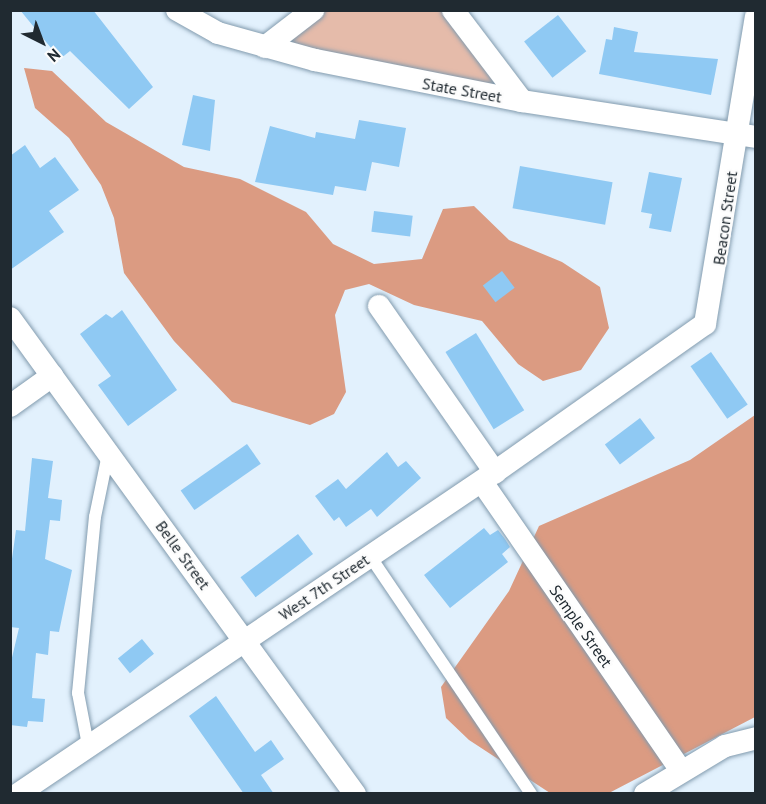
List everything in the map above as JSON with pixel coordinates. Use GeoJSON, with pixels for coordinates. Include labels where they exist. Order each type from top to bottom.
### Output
{"type":"FeatureCollection","features":[{"type":"Feature","properties":{"kind":"street","name":"State Street"},"geometry":{"type":"LineString","coordinates":[[177,10],[218,33],[265,47],[522,101],[746,135]]}},
{"type":"Feature","properties":{"kind":"street"},"geometry":{"type":"LineString","coordinates":[[265,47],[313,10]]}},
{"type":"Feature","properties":{"kind":"street"},"geometry":{"type":"LineString","coordinates":[[453,10],[522,101]]}},
{"type":"Feature","properties":{"kind":"street","name":"Beacon Street"},"geometry":{"type":"LineString","coordinates":[[630,380],[705,324],[746,135],[756,17]]}},
{"type":"Feature","properties":{"kind":"street","name":"Semple Street"},"geometry":{"type":"LineString","coordinates":[[379,306],[681,771]]}},
{"type":"Feature","properties":{"kind":"street","name":"Belle Street"},"geometry":{"type":"LineString","coordinates":[[10,318],[355,794]]}},
{"type":"Feature","properties":{"kind":"street"},"geometry":{"type":"LineString","coordinates":[[10,406],[52,375]]}},
{"type":"Feature","properties":{"kind":"street","name":"West 7th Street"},"geometry":{"type":"LineString","coordinates":[[18,794],[630,380]]}},
{"type":"Feature","properties":{"kind":"street"},"geometry":{"type":"LineString","coordinates":[[645,794],[725,746],[756,738]]}},
{"type":"Feature","properties":{"kind":"lane"},"geometry":{"type":"LineString","coordinates":[[88,745],[78,693],[95,517],[109,453]]}},
{"type":"Feature","properties":{"kind":"lane"},"geometry":{"type":"LineString","coordinates":[[370,556],[531,794]]}},
{"type":"Feature","properties":{"kind":"shaded area"},"geometry":{"type":"Polygon","coordinates":[[[322,11],[447,11],[511,93],[278,43],[322,11]]]}},
{"type":"Feature","properties":{"kind":"shaded area"},"geometry":{"type":"Polygon","coordinates":[[[24,68],[52,71],[106,122],[184,167],[240,179],[306,212],[333,244],[374,264],[422,259],[443,209],[474,206],[509,240],[562,262],[600,287],[609,328],[581,370],[543,381],[518,364],[482,321],[414,305],[369,284],[345,290],[335,315],[346,392],[334,414],[310,425],[232,402],[174,341],[124,273],[114,218],[101,185],[69,138],[35,108],[24,68]]]}},
{"type":"Feature","properties":{"kind":"shaded area"},"geometry":{"type":"Polygon","coordinates":[[[755,415],[755,717],[609,793],[550,793],[469,740],[446,718],[441,687],[509,591],[539,526],[690,460],[755,415]]]}},
{"type":"Feature","properties":{"kind":"building"},"geometry":{"type":"Polygon","coordinates":[[[20,10],[93,10],[153,87],[129,109],[70,51],[60,59],[20,10]]]}},
{"type":"Feature","properties":{"kind":"building"},"geometry":{"type":"Polygon","coordinates":[[[558,15],[586,51],[552,78],[524,41],[558,15]]]}},
{"type":"Feature","properties":{"kind":"building"},"geometry":{"type":"Polygon","coordinates":[[[614,27],[638,32],[634,52],[718,59],[711,95],[599,74],[606,39],[612,40],[614,27]]]}},
{"type":"Feature","properties":{"kind":"building"},"geometry":{"type":"Polygon","coordinates":[[[193,95],[215,100],[210,151],[182,145],[193,95]]]}},
{"type":"Feature","properties":{"kind":"building"},"geometry":{"type":"Polygon","coordinates":[[[359,120],[406,128],[399,167],[372,162],[366,191],[335,186],[333,195],[255,182],[270,126],[315,138],[316,132],[355,139],[359,120]]]}},
{"type":"Feature","properties":{"kind":"building"},"geometry":{"type":"Polygon","coordinates":[[[25,145],[40,168],[55,157],[79,190],[49,211],[64,232],[10,270],[10,156],[25,145]]]}},
{"type":"Feature","properties":{"kind":"building"},"geometry":{"type":"Polygon","coordinates":[[[520,166],[613,182],[605,225],[513,208],[520,166]]]}},
{"type":"Feature","properties":{"kind":"building"},"geometry":{"type":"Polygon","coordinates":[[[649,172],[682,178],[671,232],[649,228],[652,214],[641,212],[649,172]]]}},
{"type":"Feature","properties":{"kind":"building"},"geometry":{"type":"Polygon","coordinates":[[[374,211],[413,216],[410,237],[371,232],[374,211]]]}},
{"type":"Feature","properties":{"kind":"building"},"geometry":{"type":"Polygon","coordinates":[[[502,271],[515,288],[495,302],[483,285],[502,271]]]}},
{"type":"Feature","properties":{"kind":"building"},"geometry":{"type":"Polygon","coordinates":[[[122,310],[177,390],[128,426],[98,385],[111,376],[80,334],[106,314],[112,318],[122,310]]]}},
{"type":"Feature","properties":{"kind":"building"},"geometry":{"type":"Polygon","coordinates":[[[476,333],[524,410],[494,429],[445,352],[476,333]]]}},
{"type":"Feature","properties":{"kind":"building"},"geometry":{"type":"Polygon","coordinates":[[[711,352],[748,404],[727,419],[691,366],[711,352]]]}},
{"type":"Feature","properties":{"kind":"building"},"geometry":{"type":"Polygon","coordinates":[[[640,418],[655,438],[620,464],[605,444],[640,418]]]}},
{"type":"Feature","properties":{"kind":"building"},"geometry":{"type":"Polygon","coordinates":[[[247,444],[261,464],[194,510],[181,490],[247,444]]]}},
{"type":"Feature","properties":{"kind":"building"},"geometry":{"type":"Polygon","coordinates":[[[387,452],[398,467],[406,461],[421,478],[377,517],[371,509],[346,527],[339,517],[334,521],[315,496],[338,479],[346,489],[387,452]]]}},
{"type":"Feature","properties":{"kind":"building"},"geometry":{"type":"Polygon","coordinates":[[[32,458],[53,461],[48,498],[62,500],[60,521],[50,520],[45,559],[72,570],[59,632],[50,631],[48,655],[36,653],[32,698],[45,699],[43,722],[28,721],[27,727],[10,725],[10,666],[19,628],[10,627],[10,573],[16,530],[25,531],[32,458]]]}},
{"type":"Feature","properties":{"kind":"building"},"geometry":{"type":"Polygon","coordinates":[[[484,528],[490,535],[498,530],[505,539],[510,547],[502,554],[508,562],[450,608],[424,575],[484,528]]]}},
{"type":"Feature","properties":{"kind":"building"},"geometry":{"type":"Polygon","coordinates":[[[298,534],[313,554],[256,597],[240,577],[298,534]]]}},
{"type":"Feature","properties":{"kind":"building"},"geometry":{"type":"Polygon","coordinates":[[[142,639],[154,654],[130,673],[118,659],[142,639]]]}},
{"type":"Feature","properties":{"kind":"building"},"geometry":{"type":"Polygon","coordinates":[[[216,696],[255,752],[271,740],[284,759],[261,775],[274,794],[244,794],[189,716],[216,696]]]}}]}
